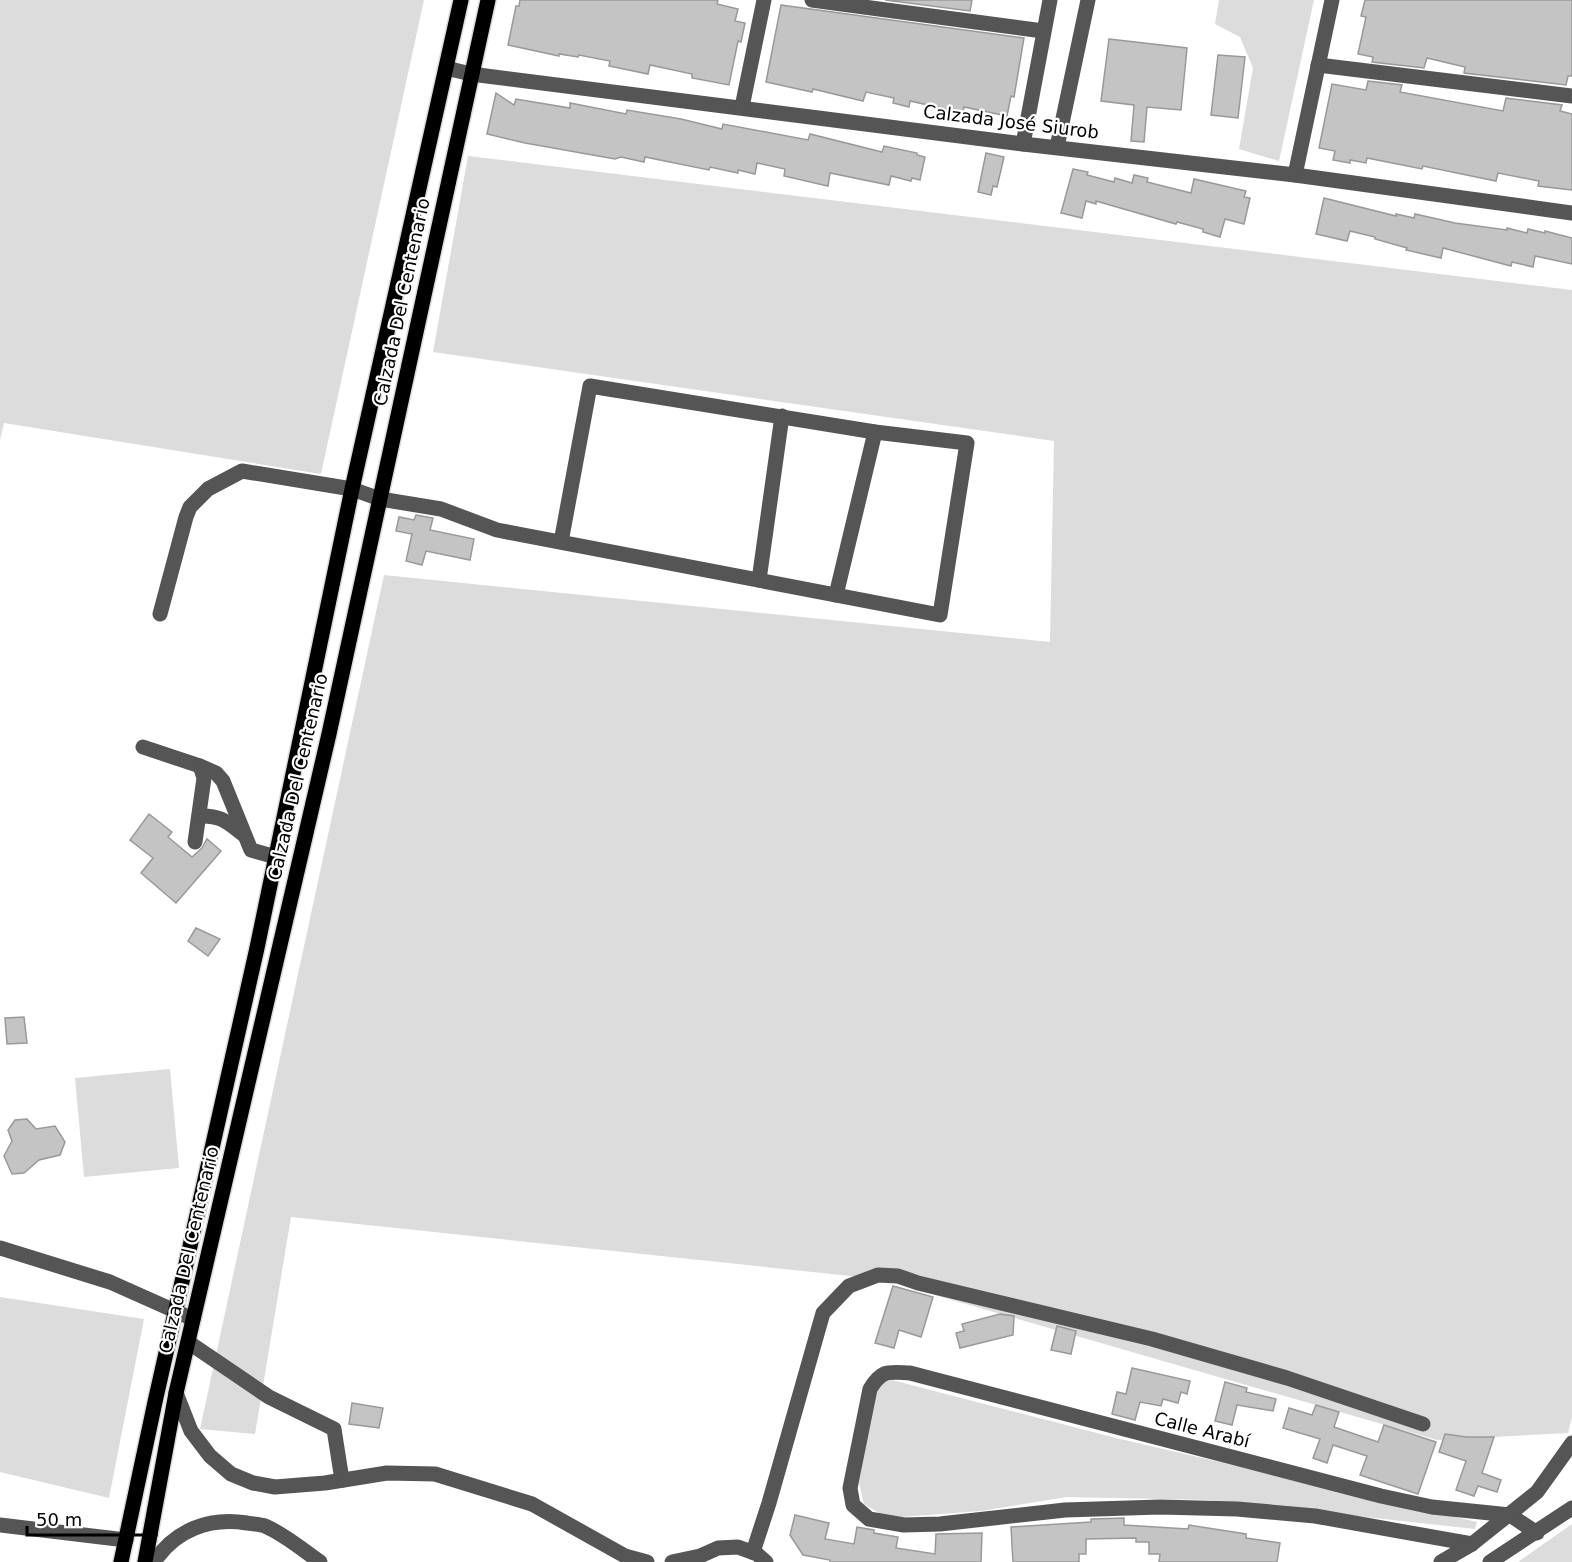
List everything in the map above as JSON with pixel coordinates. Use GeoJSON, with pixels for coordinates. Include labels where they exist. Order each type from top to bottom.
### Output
{"type":"FeatureCollection","features":[{"type":"Feature","properties":{"kind":"main road","name":"Calzada Del Centenario"},"geometry":{"type":"LineString","coordinates":[[121,1562],[276,857],[352,489],[461,0]]}},
{"type":"Feature","properties":{"kind":"main road","name":"Calzada Del Centenario"},"geometry":{"type":"LineString","coordinates":[[145,1562],[176,1393],[329,734],[488,0]]}},
{"type":"Feature","properties":{"kind":"main road"},"geometry":{"type":"LineString","coordinates":[[170,1336],[188,1342]]}},
{"type":"Feature","properties":{"kind":"street"},"geometry":{"type":"LineString","coordinates":[[742,107],[764,0]]}},
{"type":"Feature","properties":{"kind":"street"},"geometry":{"type":"LineString","coordinates":[[812,0],[1043,31]]}},
{"type":"Feature","properties":{"kind":"street"},"geometry":{"type":"LineString","coordinates":[[1023,144],[1050,0]]}},
{"type":"Feature","properties":{"kind":"street"},"geometry":{"type":"LineString","coordinates":[[1057,147],[1088,0]]}},
{"type":"Feature","properties":{"kind":"street"},"geometry":{"type":"LineString","coordinates":[[1295,175],[1332,0]]}},
{"type":"Feature","properties":{"kind":"street"},"geometry":{"type":"LineString","coordinates":[[1318,65],[1572,96]]}},
{"type":"Feature","properties":{"kind":"street","name":"Calzada José Siurob"},"geometry":{"type":"LineString","coordinates":[[446,68],[471,74],[1023,144],[1295,175],[1572,213]]}},
{"type":"Feature","properties":{"kind":"street"},"geometry":{"type":"LineString","coordinates":[[160,614],[190,507],[208,489],[242,471],[352,489],[380,499],[441,509],[497,530],[940,615],[967,443],[875,432],[590,386],[561,542]]}},
{"type":"Feature","properties":{"kind":"street"},"geometry":{"type":"LineString","coordinates":[[759,580],[782,416]]}},
{"type":"Feature","properties":{"kind":"street"},"geometry":{"type":"LineString","coordinates":[[836,595],[875,432]]}},
{"type":"Feature","properties":{"kind":"street"},"geometry":{"type":"LineString","coordinates":[[143,747],[216,773],[223,781],[251,850],[276,857]]}},
{"type":"Feature","properties":{"kind":"street"},"geometry":{"type":"LineString","coordinates":[[195,842],[204,778],[200,766]]}},
{"type":"Feature","properties":{"kind":"street"},"geometry":{"type":"LineString","coordinates":[[199,816],[212,815],[222,818],[245,836]]}},
{"type":"Feature","properties":{"kind":"street"},"geometry":{"type":"LineString","coordinates":[[0,1248],[110,1282],[193,1319]]}},
{"type":"Feature","properties":{"kind":"street"},"geometry":{"type":"LineString","coordinates":[[753,1552],[770,1503],[823,1313],[849,1286],[878,1275],[898,1276],[918,1283],[1152,1339],[1287,1378],[1423,1424]]}},
{"type":"Feature","properties":{"kind":"street"},"geometry":{"type":"LineString","coordinates":[[188,1342],[269,1396],[334,1428],[342,1480]]}},
{"type":"Feature","properties":{"kind":"street","name":"Calle Arabí"},"geometry":{"type":"LineString","coordinates":[[1472,1544],[1315,1516],[1237,1509],[1160,1506],[1065,1509],[904,1526],[869,1519],[853,1505],[850,1488],[870,1389],[877,1378],[886,1372],[910,1373],[1381,1496],[1432,1507],[1510,1515]]}},
{"type":"Feature","properties":{"kind":"street"},"geometry":{"type":"LineString","coordinates":[[176,1393],[191,1431],[210,1456],[231,1474],[253,1483],[275,1487],[387,1473],[435,1474],[532,1504],[625,1556],[647,1562]]}},
{"type":"Feature","properties":{"kind":"street"},"geometry":{"type":"LineString","coordinates":[[1441,1562],[1472,1544],[1537,1492],[1572,1443]]}},
{"type":"Feature","properties":{"kind":"street"},"geometry":{"type":"LineString","coordinates":[[1490,1562],[1572,1508]]}},
{"type":"Feature","properties":{"kind":"street"},"geometry":{"type":"LineString","coordinates":[[1510,1515],[1537,1533]]}},
{"type":"Feature","properties":{"kind":"street"},"geometry":{"type":"LineString","coordinates":[[154,1562],[178,1535],[204,1523],[231,1520],[265,1526],[320,1562]]}},
{"type":"Feature","properties":{"kind":"street"},"geometry":{"type":"LineString","coordinates":[[0,1525],[126,1540]]}},
{"type":"Feature","properties":{"kind":"street"},"geometry":{"type":"LineString","coordinates":[[672,1562],[697,1559],[718,1548],[738,1547],[753,1552],[766,1562]]}},
{"type":"Feature","properties":{"kind":"shaded area"},"geometry":{"type":"Polygon","coordinates":[[[0,0],[424,0],[321,474],[4,423],[0,440],[0,0]]]}},
{"type":"Feature","properties":{"kind":"shaded area"},"geometry":{"type":"Polygon","coordinates":[[[1219,0],[1314,0],[1279,161],[1239,149],[1253,68],[1240,37],[1215,24],[1219,0]]]}},
{"type":"Feature","properties":{"kind":"shaded area"},"geometry":{"type":"Polygon","coordinates":[[[468,156],[1572,290],[1572,1417],[1568,1433],[1437,1440],[879,1279],[291,1217],[255,1434],[200,1429],[384,575],[1050,642],[1054,441],[433,352],[468,156]]]}},
{"type":"Feature","properties":{"kind":"shaded area"},"geometry":{"type":"Polygon","coordinates":[[[170,1069],[179,1168],[84,1177],[75,1078],[170,1069]]]}},
{"type":"Feature","properties":{"kind":"shaded area"},"geometry":{"type":"Polygon","coordinates":[[[0,1297],[144,1319],[109,1498],[0,1472],[0,1297]]]}},
{"type":"Feature","properties":{"kind":"shaded area"},"geometry":{"type":"Polygon","coordinates":[[[892,1380],[1116,1438],[1477,1522],[1475,1529],[1210,1500],[1067,1497],[981,1511],[887,1518],[864,1504],[859,1483],[875,1391],[881,1383],[892,1380]]]}},
{"type":"Feature","properties":{"kind":"shaded area"},"geometry":{"type":"Polygon","coordinates":[[[1572,1524],[1572,1562],[1518,1562],[1572,1524]]]}},
{"type":"Feature","properties":{"kind":"building"},"geometry":{"type":"Polygon","coordinates":[[[520,0],[718,0],[717,4],[738,9],[735,21],[745,23],[741,42],[738,41],[729,85],[692,78],[692,74],[650,65],[648,74],[609,66],[610,61],[579,55],[578,57],[559,54],[559,56],[508,45],[516,6],[519,6],[520,0]]]}},
{"type":"Feature","properties":{"kind":"building"},"geometry":{"type":"Polygon","coordinates":[[[885,0],[972,0],[970,11],[885,0]]]}},
{"type":"Feature","properties":{"kind":"building"},"geometry":{"type":"Polygon","coordinates":[[[1365,0],[1572,0],[1572,76],[1568,76],[1566,85],[1464,73],[1465,67],[1427,58],[1424,68],[1372,62],[1373,57],[1358,54],[1366,17],[1361,16],[1365,0]]]}},
{"type":"Feature","properties":{"kind":"building"},"geometry":{"type":"Polygon","coordinates":[[[781,5],[1024,38],[1014,97],[1011,96],[1007,116],[964,107],[963,113],[910,101],[909,107],[893,103],[894,98],[866,92],[863,101],[813,89],[812,92],[766,82],[781,5]]]}},
{"type":"Feature","properties":{"kind":"building"},"geometry":{"type":"Polygon","coordinates":[[[1109,39],[1187,48],[1181,110],[1147,107],[1144,142],[1131,141],[1134,105],[1101,101],[1109,39]]]}},
{"type":"Feature","properties":{"kind":"building"},"geometry":{"type":"Polygon","coordinates":[[[1218,55],[1245,57],[1238,118],[1211,115],[1218,55]]]}},
{"type":"Feature","properties":{"kind":"building"},"geometry":{"type":"Polygon","coordinates":[[[1368,81],[1402,85],[1400,92],[1503,111],[1506,98],[1562,105],[1560,111],[1572,114],[1572,190],[1538,186],[1539,181],[1498,173],[1496,181],[1423,166],[1422,169],[1367,158],[1366,163],[1333,160],[1335,151],[1319,148],[1332,84],[1366,90],[1368,81]]]}},
{"type":"Feature","properties":{"kind":"building"},"geometry":{"type":"Polygon","coordinates":[[[496,93],[514,105],[516,99],[570,108],[570,103],[626,114],[627,110],[722,129],[723,124],[808,140],[810,134],[882,152],[884,146],[925,157],[920,180],[912,178],[911,181],[891,176],[889,185],[830,173],[828,186],[784,176],[785,169],[757,163],[755,174],[710,167],[709,170],[645,157],[644,162],[621,157],[615,159],[487,134],[496,93]]]}},
{"type":"Feature","properties":{"kind":"building"},"geometry":{"type":"Polygon","coordinates":[[[986,153],[1004,157],[997,187],[993,186],[991,195],[978,192],[986,153]]]}},
{"type":"Feature","properties":{"kind":"building"},"geometry":{"type":"Polygon","coordinates":[[[1073,169],[1114,182],[1115,178],[1132,183],[1134,175],[1148,178],[1147,182],[1191,193],[1194,179],[1246,191],[1244,197],[1250,198],[1244,224],[1225,219],[1220,237],[1203,232],[1203,229],[1177,222],[1176,224],[1096,201],[1096,204],[1086,201],[1082,218],[1061,213],[1073,169]]]}},
{"type":"Feature","properties":{"kind":"building"},"geometry":{"type":"Polygon","coordinates":[[[1324,198],[1396,216],[1396,214],[1414,218],[1415,214],[1455,223],[1507,230],[1507,228],[1527,233],[1528,229],[1545,233],[1545,231],[1572,238],[1572,264],[1535,256],[1533,267],[1512,262],[1511,266],[1443,248],[1441,258],[1406,250],[1407,248],[1375,239],[1375,237],[1350,231],[1347,241],[1316,234],[1324,198]]]}},
{"type":"Feature","properties":{"kind":"building"},"geometry":{"type":"Polygon","coordinates":[[[416,515],[433,518],[430,530],[474,539],[470,560],[426,551],[422,565],[406,561],[412,534],[396,531],[399,517],[414,520],[416,515]]]}},
{"type":"Feature","properties":{"kind":"building"},"geometry":{"type":"Polygon","coordinates":[[[149,814],[172,832],[168,837],[192,857],[202,848],[207,839],[221,851],[176,903],[141,873],[153,858],[130,840],[149,814]]]}},
{"type":"Feature","properties":{"kind":"building"},"geometry":{"type":"Polygon","coordinates":[[[196,928],[220,939],[208,956],[188,941],[196,928]]]}},
{"type":"Feature","properties":{"kind":"building"},"geometry":{"type":"Polygon","coordinates":[[[24,1017],[27,1043],[7,1044],[5,1018],[24,1017]]]}},
{"type":"Feature","properties":{"kind":"building"},"geometry":{"type":"Polygon","coordinates":[[[27,1119],[36,1129],[55,1126],[65,1142],[60,1155],[39,1160],[24,1173],[12,1174],[4,1156],[12,1141],[8,1130],[15,1120],[27,1119]]]}},
{"type":"Feature","properties":{"kind":"building"},"geometry":{"type":"Polygon","coordinates":[[[893,1286],[933,1297],[921,1337],[899,1330],[894,1348],[875,1343],[893,1286]]]}},
{"type":"Feature","properties":{"kind":"building"},"geometry":{"type":"Polygon","coordinates":[[[1000,1314],[1014,1316],[1013,1335],[960,1348],[956,1333],[964,1331],[962,1324],[1000,1314]]]}},
{"type":"Feature","properties":{"kind":"building"},"geometry":{"type":"Polygon","coordinates":[[[1057,1326],[1076,1331],[1071,1354],[1051,1350],[1057,1326]]]}},
{"type":"Feature","properties":{"kind":"building"},"geometry":{"type":"Polygon","coordinates":[[[1132,1368],[1190,1381],[1187,1394],[1181,1392],[1178,1403],[1163,1399],[1161,1406],[1140,1402],[1135,1420],[1112,1414],[1117,1392],[1126,1394],[1132,1368]]]}},
{"type":"Feature","properties":{"kind":"building"},"geometry":{"type":"Polygon","coordinates":[[[1225,1382],[1247,1388],[1246,1392],[1276,1399],[1273,1411],[1237,1405],[1232,1425],[1215,1421],[1225,1382]]]}},
{"type":"Feature","properties":{"kind":"building"},"geometry":{"type":"Polygon","coordinates":[[[352,1403],[383,1408],[379,1428],[349,1424],[352,1403]]]}},
{"type":"Feature","properties":{"kind":"building"},"geometry":{"type":"Polygon","coordinates":[[[1316,1405],[1339,1412],[1334,1427],[1378,1442],[1384,1425],[1436,1442],[1418,1494],[1360,1475],[1367,1456],[1333,1445],[1327,1463],[1313,1458],[1320,1439],[1283,1428],[1289,1408],[1312,1415],[1316,1405]]]}},
{"type":"Feature","properties":{"kind":"building"},"geometry":{"type":"Polygon","coordinates":[[[1445,1434],[1494,1437],[1482,1473],[1501,1480],[1497,1492],[1478,1486],[1474,1496],[1456,1490],[1466,1461],[1439,1452],[1445,1434]]]}},
{"type":"Feature","properties":{"kind":"building"},"geometry":{"type":"Polygon","coordinates":[[[795,1515],[829,1523],[825,1539],[854,1544],[857,1527],[874,1530],[874,1533],[898,1537],[896,1548],[935,1554],[936,1534],[982,1533],[981,1562],[830,1562],[830,1560],[803,1555],[790,1535],[795,1515]]]}},
{"type":"Feature","properties":{"kind":"building"},"geometry":{"type":"Polygon","coordinates":[[[1124,1518],[1124,1525],[1188,1529],[1189,1525],[1246,1534],[1246,1538],[1280,1543],[1277,1562],[1159,1562],[1160,1554],[1149,1554],[1149,1542],[1136,1542],[1136,1538],[1086,1539],[1086,1554],[1079,1554],[1079,1562],[1013,1562],[1011,1527],[1124,1518]]]}}]}
